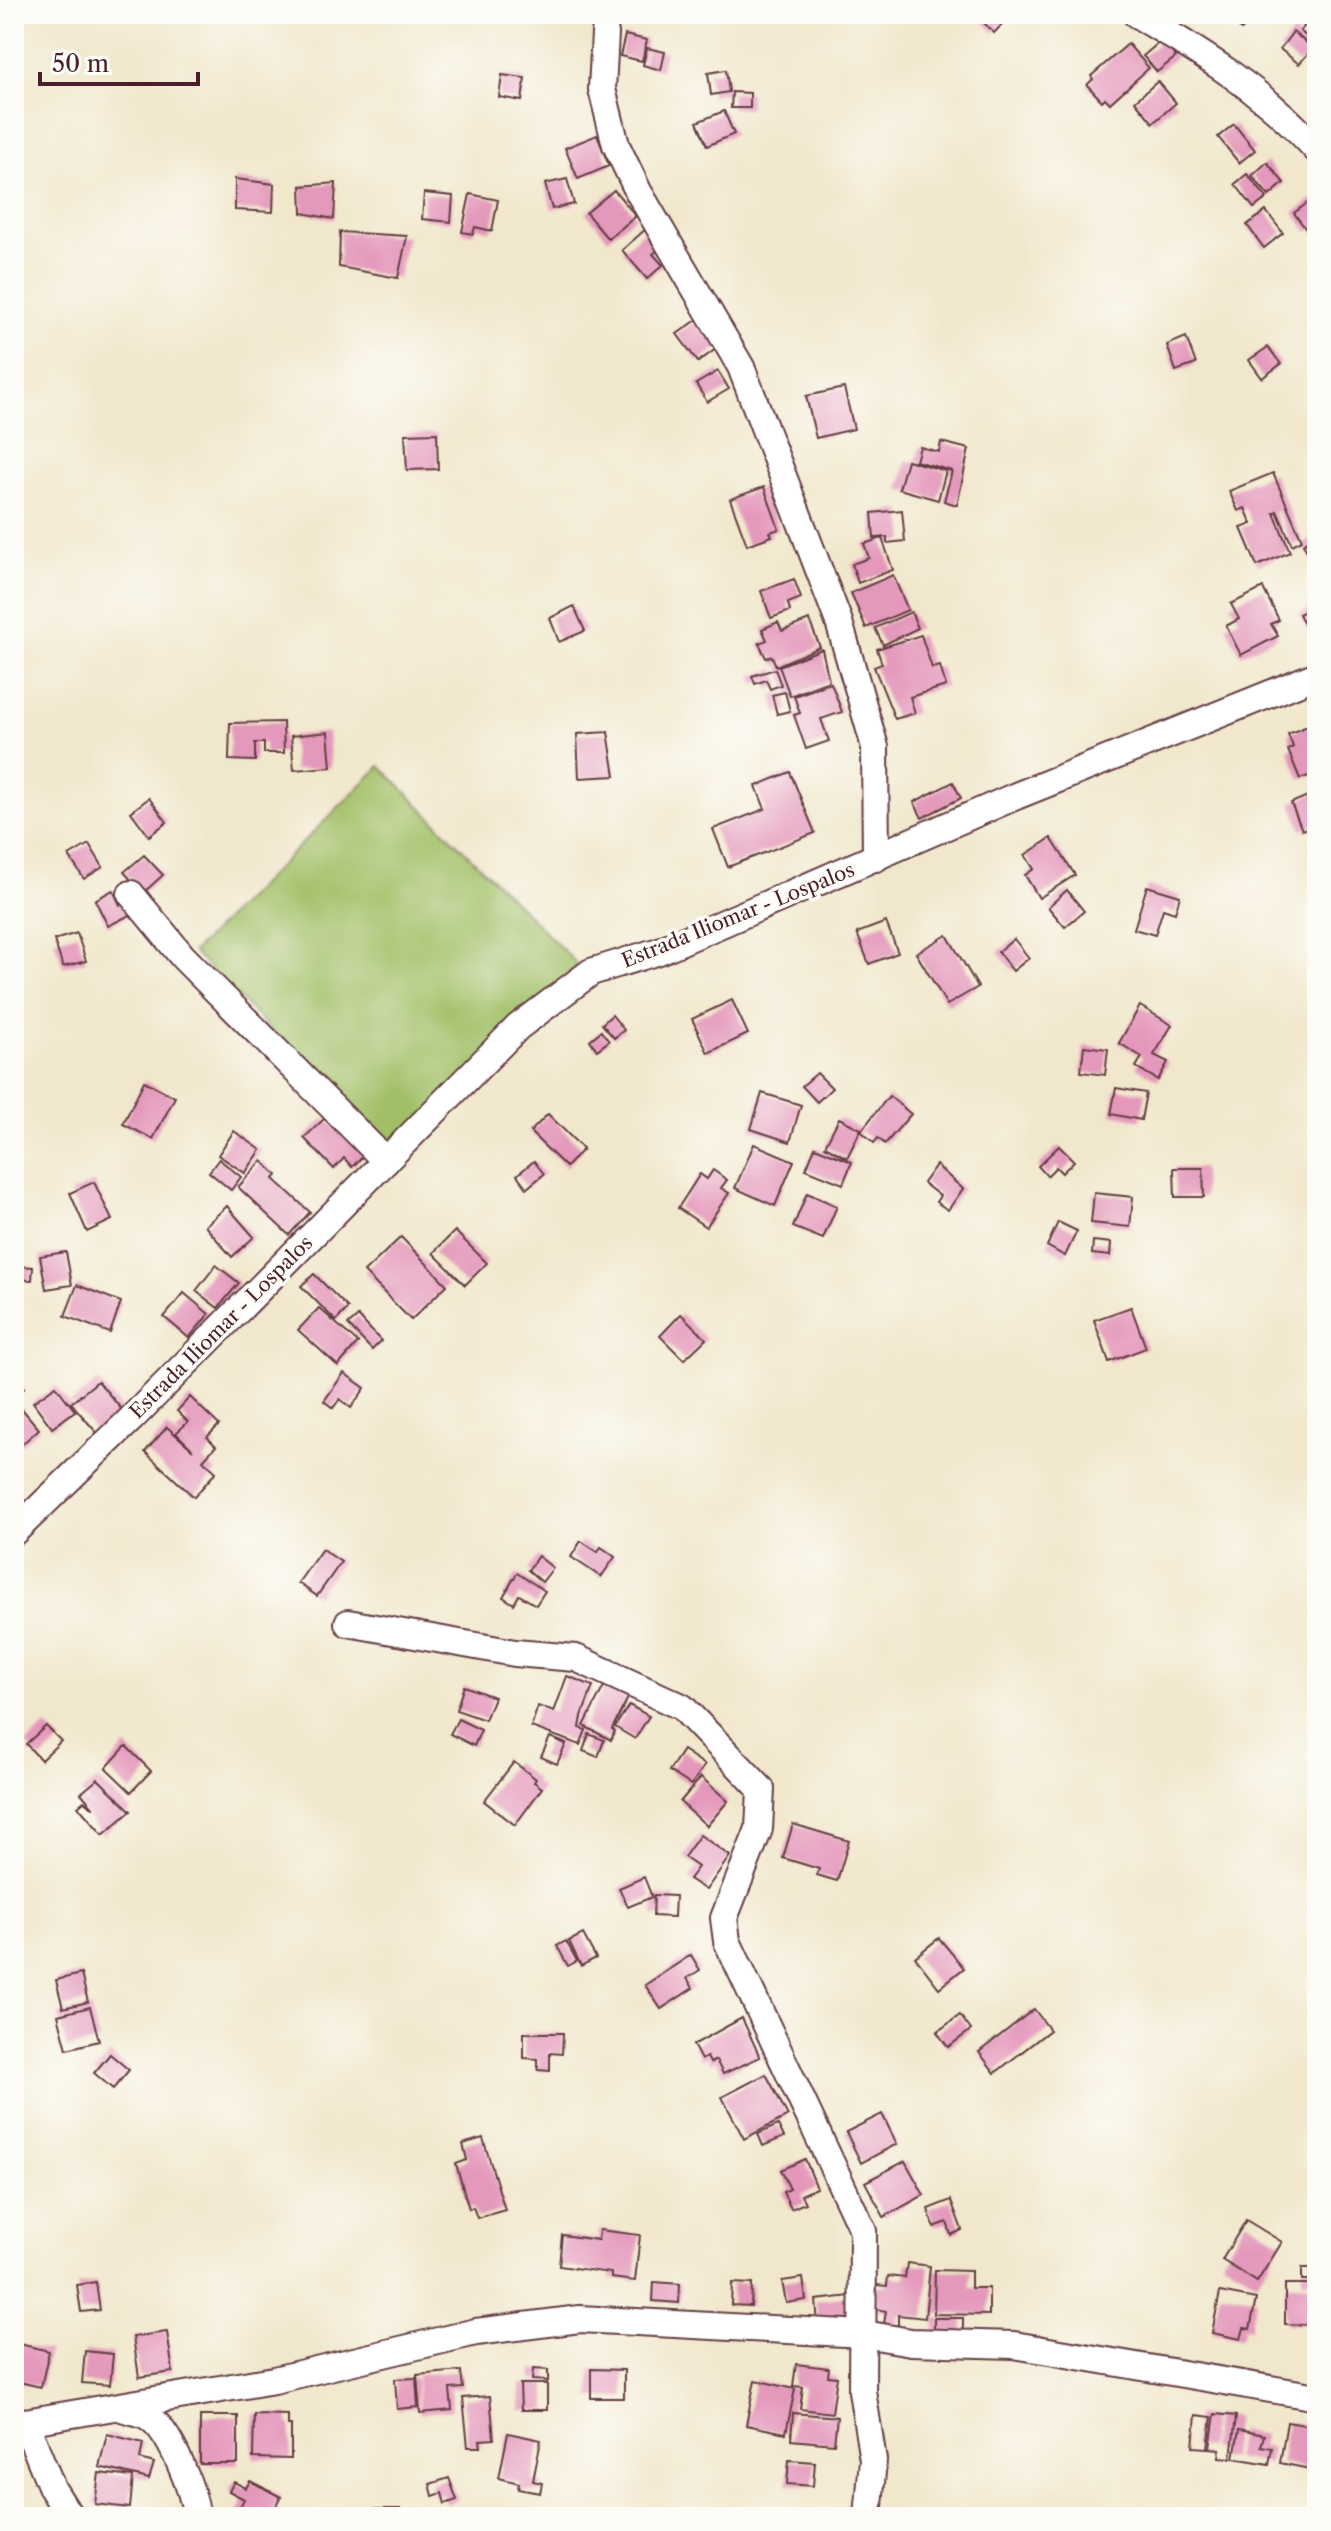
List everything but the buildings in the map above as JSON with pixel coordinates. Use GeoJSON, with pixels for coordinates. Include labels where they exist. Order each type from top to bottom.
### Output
{"type":"FeatureCollection","features":[{"type":"Feature","properties":{"kind":"street"},"geometry":{"type":"LineString","coordinates":[[1136,14],[1228,70],[1271,102],[1317,150]]}},
{"type":"Feature","properties":{"kind":"street"},"geometry":{"type":"LineString","coordinates":[[605,33],[602,89],[616,145],[638,191],[741,367],[839,622],[875,747],[876,858]]}},
{"type":"Feature","properties":{"kind":"street","name":"Estrada Iliomar - Lospalos"},"geometry":{"type":"LineString","coordinates":[[14,1532],[518,1027],[591,972],[659,951],[1016,796],[1317,675]]}},
{"type":"Feature","properties":{"kind":"street"},"geometry":{"type":"LineString","coordinates":[[131,894],[183,957],[386,1161]]}},
{"type":"Feature","properties":{"kind":"street"},"geometry":{"type":"LineString","coordinates":[[348,1623],[515,1653],[576,1658],[682,1707],[761,1789],[759,1829],[724,1918],[727,1941],[863,2231],[862,2391],[873,2460],[872,2500],[868,2517]]}},
{"type":"Feature","properties":{"kind":"street"},"geometry":{"type":"LineString","coordinates":[[70,2517],[52,2488],[20,2421],[120,2408],[274,2380],[414,2345],[528,2323],[580,2319],[864,2334],[911,2342],[1014,2345],[1317,2397]]}},
{"type":"Feature","properties":{"kind":"street"},"geometry":{"type":"LineString","coordinates":[[120,2408],[147,2416],[160,2429],[194,2495],[197,2517]]}},
{"type":"Feature","properties":{"kind":"green space"},"geometry":{"type":"Polygon","coordinates":[[[380,766],[578,965],[391,1151],[193,952],[380,766]]]}}]}
